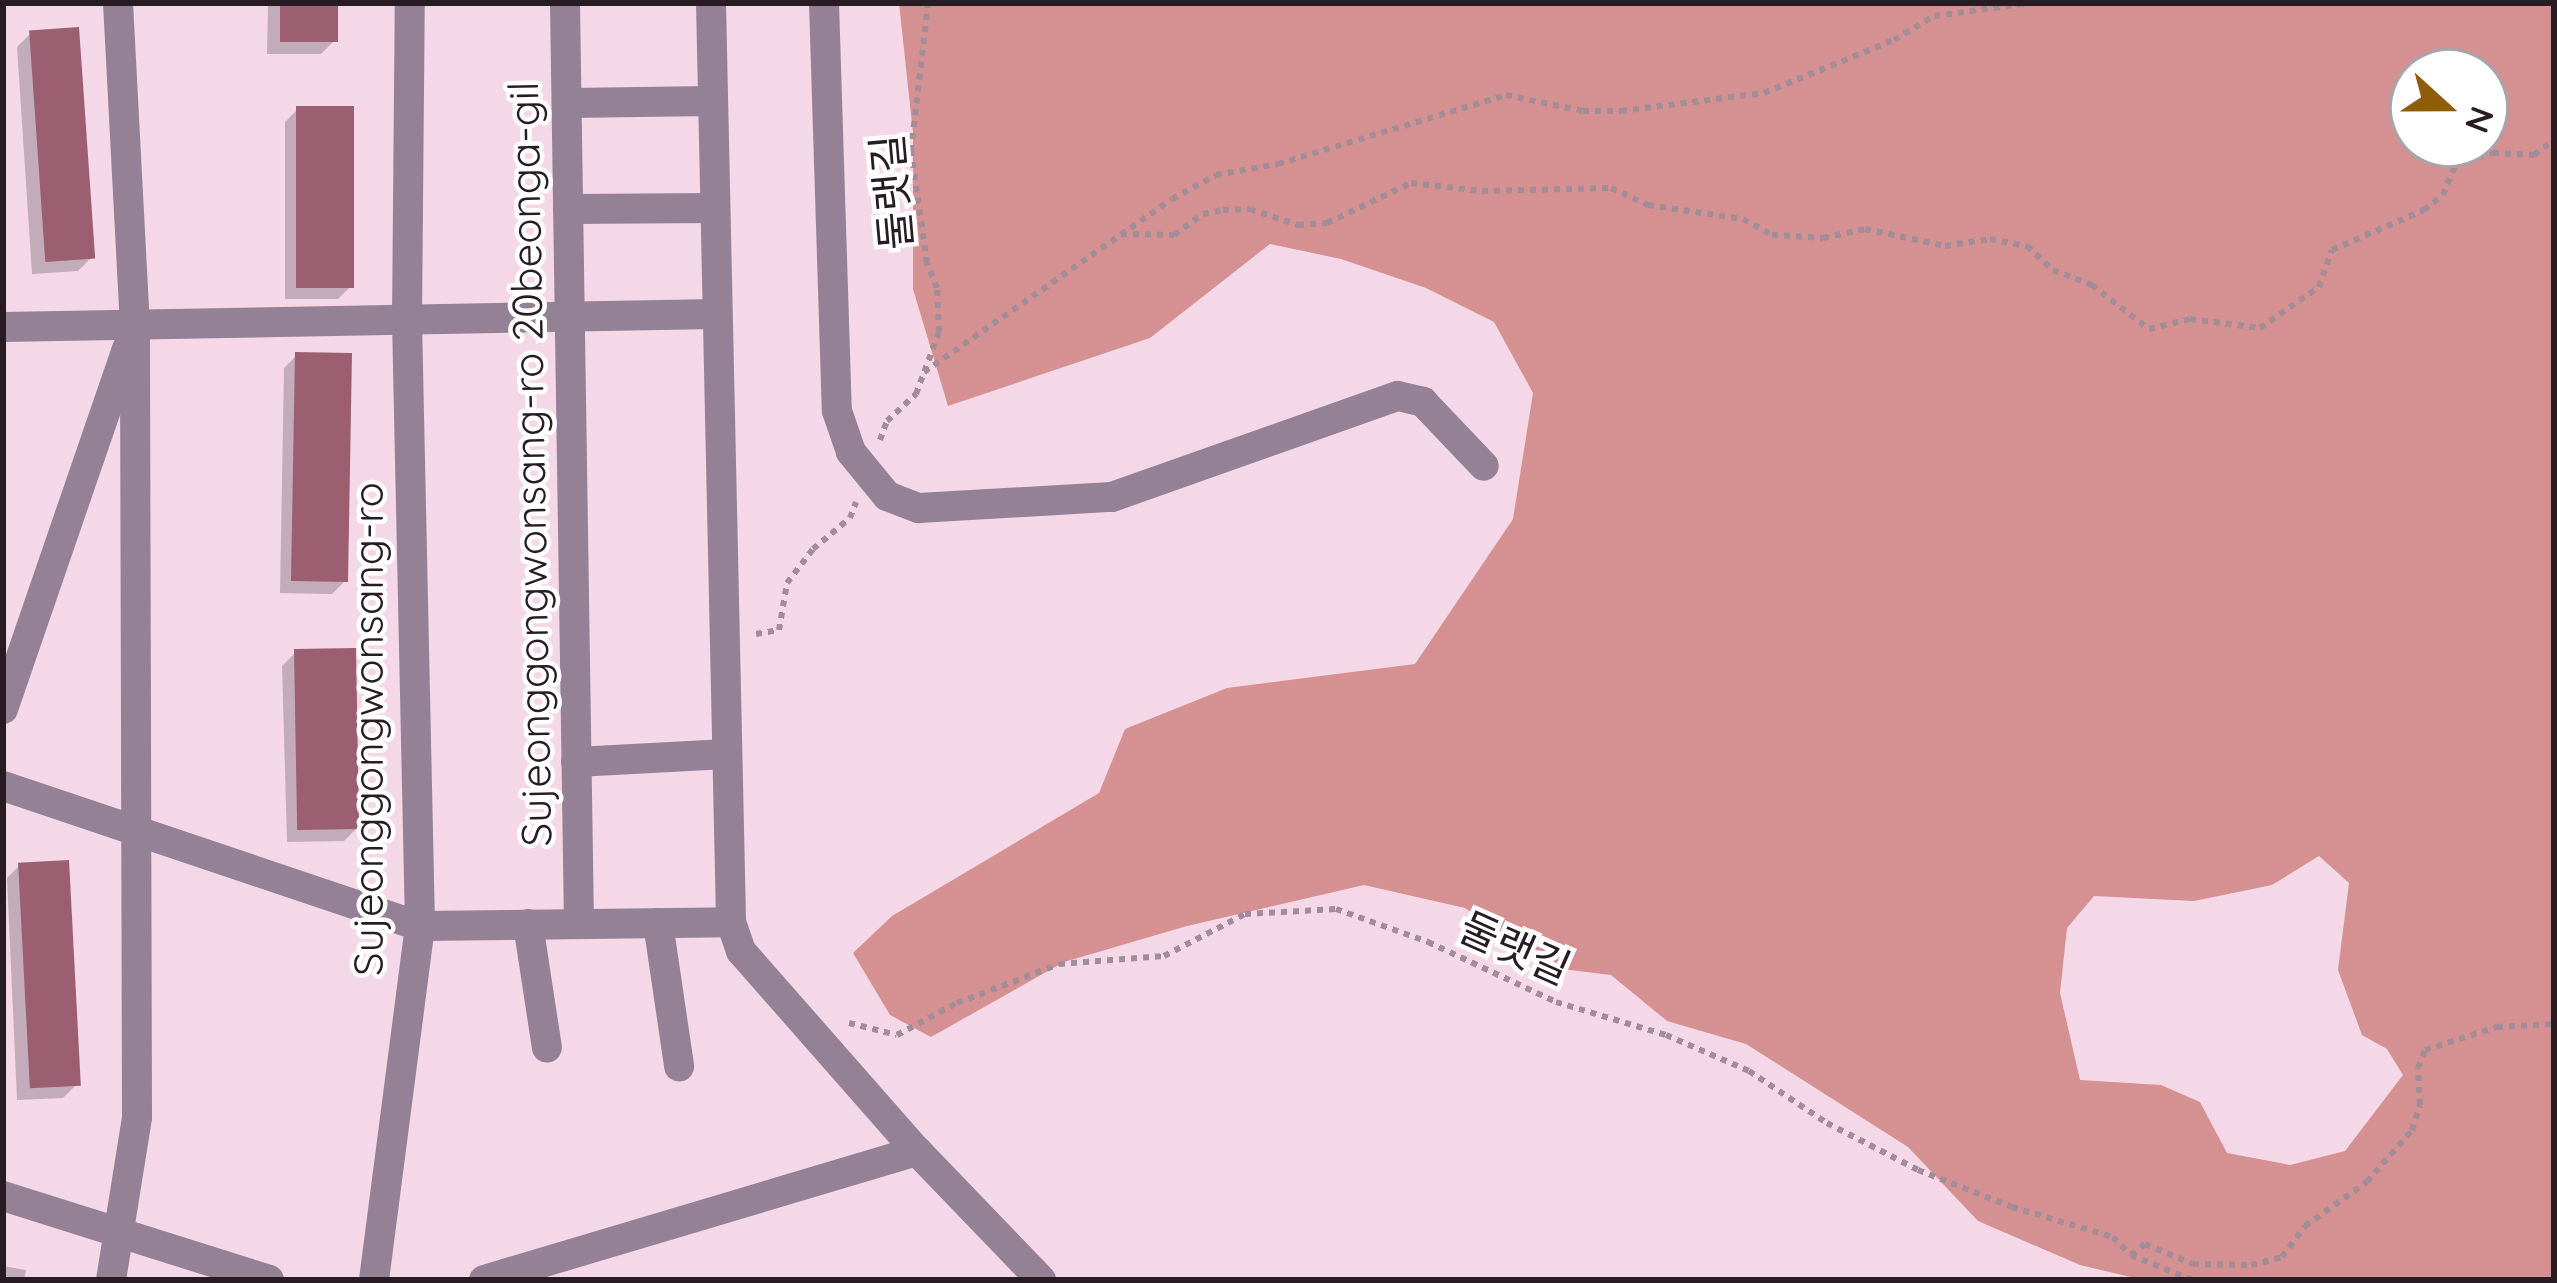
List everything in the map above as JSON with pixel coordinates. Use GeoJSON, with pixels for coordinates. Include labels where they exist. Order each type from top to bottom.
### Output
{"type":"FeatureCollection","features":[{"type":"Feature","properties":{"kind":"street"},"geometry":{"type":"LineString","coordinates":[[111,1280],[137,1117],[135,327],[118,3]]}},
{"type":"Feature","properties":{"kind":"street","name":"Sujeonggongwonsang-ro"},"geometry":{"type":"LineString","coordinates":[[374,1280],[420,926],[407,320],[410,3]]}},
{"type":"Feature","properties":{"kind":"street","name":"Sujeonggongwonsang-ro 20beonga-gil"},"geometry":{"type":"LineString","coordinates":[[565,3],[579,924]]}},
{"type":"Feature","properties":{"kind":"street"},"geometry":{"type":"LineString","coordinates":[[711,3],[731,922],[740,951],[917,1151],[1041,1280]]}},
{"type":"Feature","properties":{"kind":"street"},"geometry":{"type":"LineString","coordinates":[[824,3],[837,411],[867,476],[887,496],[919,508],[1112,496],[1398,396],[1423,402],[1484,466]]}},
{"type":"Feature","properties":{"kind":"street"},"geometry":{"type":"LineString","coordinates":[[567,103],[713,101]]}},
{"type":"Feature","properties":{"kind":"street"},"geometry":{"type":"LineString","coordinates":[[568,209],[716,208]]}},
{"type":"Feature","properties":{"kind":"street"},"geometry":{"type":"LineString","coordinates":[[3,327],[717,314]]}},
{"type":"Feature","properties":{"kind":"street"},"geometry":{"type":"LineString","coordinates":[[3,709],[135,327]]}},
{"type":"Feature","properties":{"kind":"street"},"geometry":{"type":"LineString","coordinates":[[577,762],[727,754]]}},
{"type":"Feature","properties":{"kind":"street"},"geometry":{"type":"LineString","coordinates":[[3,786],[420,926],[731,922]]}},
{"type":"Feature","properties":{"kind":"street"},"geometry":{"type":"LineString","coordinates":[[658,923],[679,1066]]}},
{"type":"Feature","properties":{"kind":"street"},"geometry":{"type":"LineString","coordinates":[[528,924],[548,1048]]}},
{"type":"Feature","properties":{"kind":"street"},"geometry":{"type":"LineString","coordinates":[[484,1280],[917,1151]]}},
{"type":"Feature","properties":{"kind":"street"},"geometry":{"type":"LineString","coordinates":[[3,1196],[269,1280]]}},
{"type":"Feature","properties":{"kind":"path","name":"둘랫길"},"geometry":{"type":"LineString","coordinates":[[724,640],[778,630],[787,583],[813,549],[850,518],[887,421],[916,394],[938,332],[937,288],[927,263],[911,151],[928,3]]}},
{"type":"Feature","properties":{"kind":"path"},"geometry":{"type":"LineString","coordinates":[[924,372],[1121,234],[1216,175],[1278,164],[1506,95],[1583,111],[1621,111],[1764,93],[1894,40],[1934,16],[2030,3]]}},
{"type":"Feature","properties":{"kind":"path"},"geometry":{"type":"LineString","coordinates":[[1121,234],[1174,235],[1203,214],[1223,210],[1250,209],[1298,224],[1327,223],[1411,183],[1482,191],[1611,188],[1648,205],[1743,219],[1772,236],[1822,238],[1865,230],[1945,246],[1990,239],[2027,246],[2054,270],[2092,285],[2149,329],[2190,319],[2260,328],[2319,287],[2332,250],[2424,210],[2444,195],[2455,165],[2493,153],[2534,154],[2554,140]]}},
{"type":"Feature","properties":{"kind":"path","name":"둘랫길"},"geometry":{"type":"LineString","coordinates":[[788,1005],[897,1035],[957,1003],[1060,964],[1164,956],[1245,914],[1336,909],[1428,942],[1556,1002],[1666,1035],[1749,1071],[1827,1123],[1918,1170],[2012,1207],[2114,1237],[2131,1255],[2192,1280]]}},
{"type":"Feature","properties":{"kind":"path"},"geometry":{"type":"LineString","coordinates":[[2131,1255],[2145,1244],[2193,1264],[2251,1265],[2282,1257],[2305,1226],[2367,1182],[2412,1130],[2420,1105],[2418,1068],[2426,1050],[2497,1027],[2554,1024]]}},
{"type":"Feature","properties":{"kind":"shaded area"},"geometry":{"type":"Polygon","coordinates":[[[899,3],[2554,3],[2554,1280],[2143,1280],[2080,1265],[1978,1221],[1908,1147],[1746,1044],[1667,1021],[1611,975],[1554,968],[1465,908],[1364,885],[1187,926],[1064,962],[931,1037],[890,1015],[853,953],[892,916],[1099,793],[1125,729],[1227,688],[1415,664],[1513,519],[1533,393],[1494,322],[1426,288],[1341,259],[1270,244],[1150,338],[948,406],[913,289],[913,133],[899,3]],[[2319,856],[2272,885],[2194,901],[2094,896],[2067,928],[2060,993],[2080,1080],[2161,1085],[2200,1102],[2227,1153],[2290,1165],[2345,1151],[2403,1075],[2387,1049],[2362,1035],[2338,970],[2349,883],[2319,856]]]}},
{"type":"Feature","properties":{"kind":"building"},"geometry":{"type":"Polygon","coordinates":[[[280,3],[338,3],[338,42],[280,42],[280,3]]]}},
{"type":"Feature","properties":{"kind":"building"},"geometry":{"type":"Polygon","coordinates":[[[79,27],[95,258],[45,262],[29,30],[79,27]]]}},
{"type":"Feature","properties":{"kind":"building"},"geometry":{"type":"Polygon","coordinates":[[[296,106],[354,106],[354,288],[296,288],[296,106]]]}},
{"type":"Feature","properties":{"kind":"building"},"geometry":{"type":"Polygon","coordinates":[[[295,352],[352,353],[348,582],[291,581],[295,352]]]}},
{"type":"Feature","properties":{"kind":"building"},"geometry":{"type":"Polygon","coordinates":[[[356,648],[359,829],[297,830],[294,649],[356,648]]]}},
{"type":"Feature","properties":{"kind":"building"},"geometry":{"type":"Polygon","coordinates":[[[69,860],[81,1086],[30,1088],[18,863],[69,860]]]}}]}
